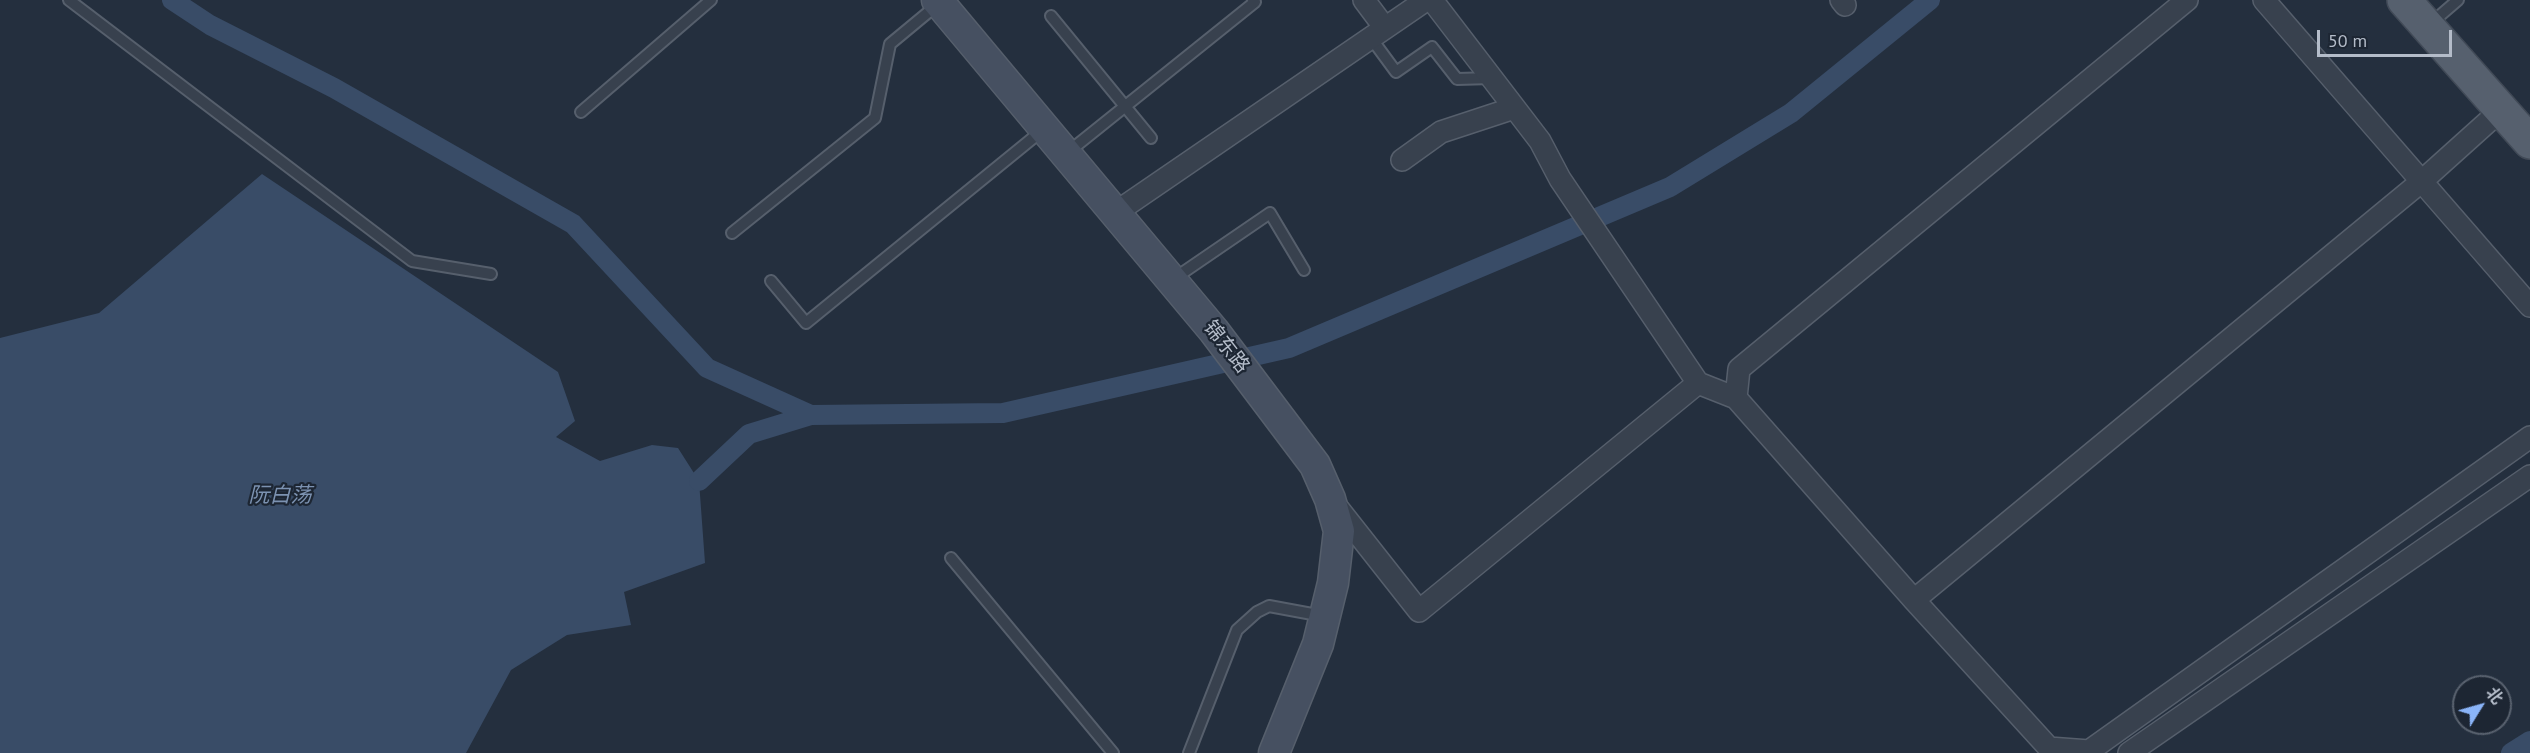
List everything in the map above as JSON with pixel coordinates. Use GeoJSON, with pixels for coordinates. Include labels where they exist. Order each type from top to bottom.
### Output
{"type":"FeatureCollection","features":[{"type":"Feature","properties":{"kind":"main road"},"geometry":{"type":"LineString","coordinates":[[2404,0],[2530,142]]}},
{"type":"Feature","properties":{"kind":"main road","name":"锦东路"},"geometry":{"type":"LineString","coordinates":[[938,1],[1214,331],[1315,465],[1330,499],[1339,531],[1333,583],[1318,644],[1274,753]]}},
{"type":"Feature","properties":{"kind":"street"},"geometry":{"type":"LineString","coordinates":[[1364,0],[1378,33]]}},
{"type":"Feature","properties":{"kind":"street"},"geometry":{"type":"LineString","coordinates":[[1115,213],[1426,0]]}},
{"type":"Feature","properties":{"kind":"street"},"geometry":{"type":"LineString","coordinates":[[1432,0],[1540,141],[1575,202],[1698,383],[1736,398],[1914,600],[2049,748],[2089,751],[2530,437]]}},
{"type":"Feature","properties":{"kind":"street"},"geometry":{"type":"LineString","coordinates":[[1736,398],[1739,369],[2187,0]]}},
{"type":"Feature","properties":{"kind":"street"},"geometry":{"type":"LineString","coordinates":[[2264,0],[2530,306]]}},
{"type":"Feature","properties":{"kind":"street"},"geometry":{"type":"LineString","coordinates":[[1402,160],[1441,132],[1514,108]]}},
{"type":"Feature","properties":{"kind":"street"},"geometry":{"type":"LineString","coordinates":[[1914,600],[2422,181],[2501,110]]}},
{"type":"Feature","properties":{"kind":"street"},"geometry":{"type":"LineString","coordinates":[[1330,499],[1419,611],[1698,383]]}},
{"type":"Feature","properties":{"kind":"street"},"geometry":{"type":"LineString","coordinates":[[2129,753],[2530,476]]}},
{"type":"Feature","properties":{"kind":"lane"},"geometry":{"type":"LineString","coordinates":[[69,0],[412,261],[491,274]]}},
{"type":"Feature","properties":{"kind":"lane"},"geometry":{"type":"LineString","coordinates":[[580,112],[711,0]]}},
{"type":"Feature","properties":{"kind":"lane"},"geometry":{"type":"LineString","coordinates":[[1066,153],[1255,2],[1253,0]]}},
{"type":"Feature","properties":{"kind":"lane"},"geometry":{"type":"LineString","coordinates":[[2427,26],[2458,0]]}},
{"type":"Feature","properties":{"kind":"lane"},"geometry":{"type":"LineString","coordinates":[[732,233],[875,118],[890,44],[938,1]]}},
{"type":"Feature","properties":{"kind":"lane"},"geometry":{"type":"LineString","coordinates":[[1051,16],[1151,138]]}},
{"type":"Feature","properties":{"kind":"lane"},"geometry":{"type":"LineString","coordinates":[[1378,33],[1396,72],[1432,47],[1457,79],[1492,78]]}},
{"type":"Feature","properties":{"kind":"lane"},"geometry":{"type":"LineString","coordinates":[[771,281],[806,323],[1045,129]]}},
{"type":"Feature","properties":{"kind":"lane"},"geometry":{"type":"LineString","coordinates":[[1171,280],[1270,213],[1304,270]]}},
{"type":"Feature","properties":{"kind":"lane"},"geometry":{"type":"LineString","coordinates":[[951,558],[1113,753]]}},
{"type":"Feature","properties":{"kind":"lane"},"geometry":{"type":"LineString","coordinates":[[1189,753],[1237,630],[1257,612],[1269,606],[1325,616]]}},
{"type":"Feature","properties":{"kind":"water","name":"阮白荡"},"geometry":{"type":"Polygon","coordinates":[[[262,174],[558,372],[575,421],[556,437],[600,461],[652,445],[678,448],[699,481],[705,563],[624,592],[631,625],[567,635],[511,670],[466,753],[0,753],[0,338],[99,313],[262,174]]]}},
{"type":"Feature","properties":{"kind":"waterway"},"geometry":{"type":"LineString","coordinates":[[172,0],[210,25],[334,88],[573,224],[707,368],[811,415],[1003,413],[1289,348],[1670,187],[1791,113],[1930,0]]}},
{"type":"Feature","properties":{"kind":"waterway"},"geometry":{"type":"LineString","coordinates":[[699,481],[749,434],[811,415]]}},
{"type":"Feature","properties":{"kind":"waterway"},"geometry":{"type":"LineString","coordinates":[[2511,753],[2530,741]]}}]}
